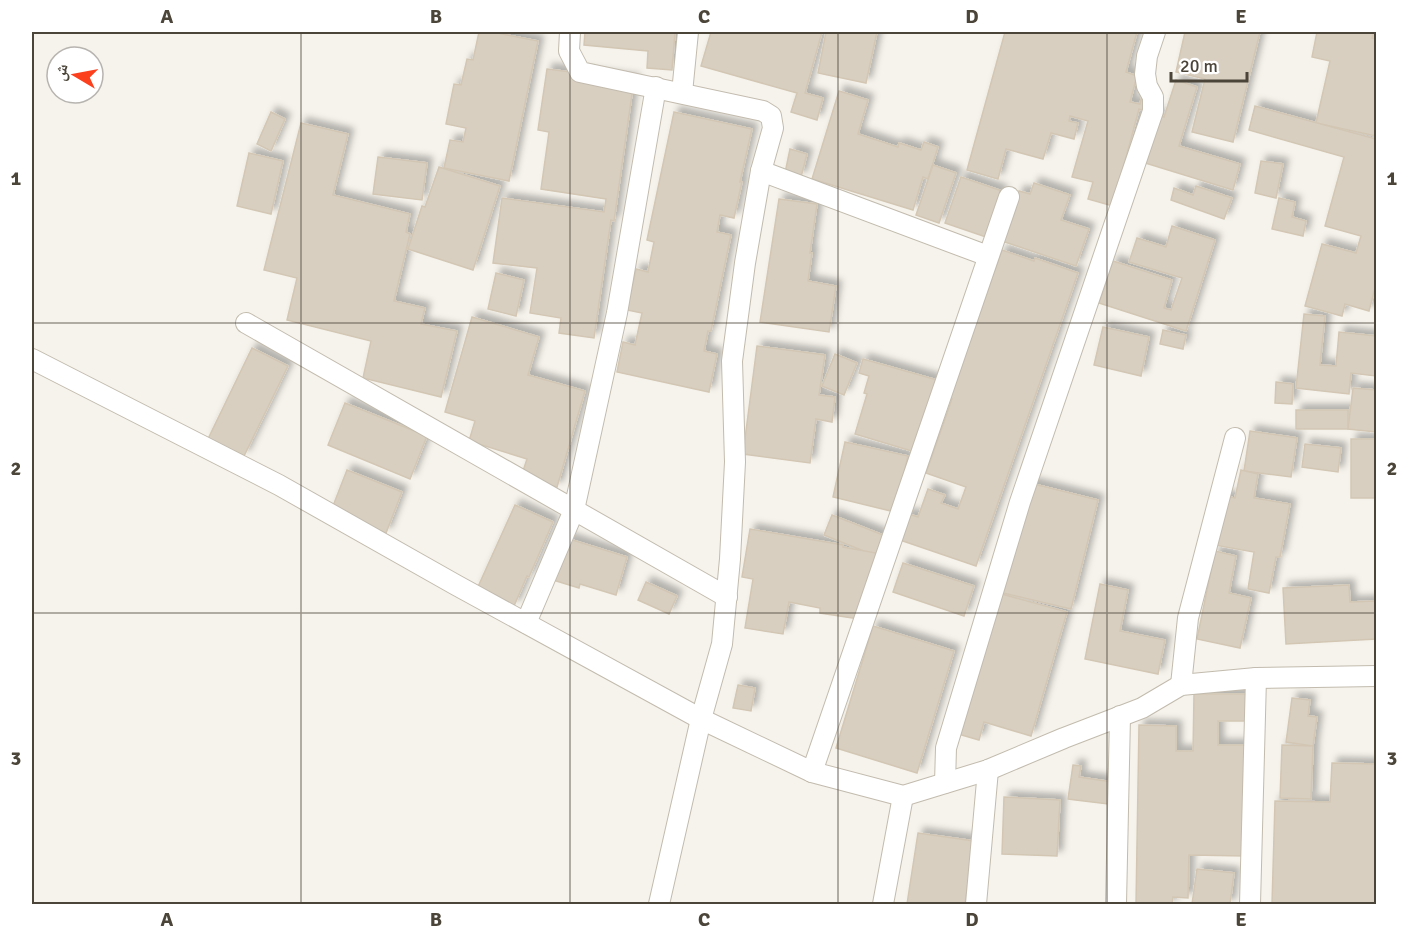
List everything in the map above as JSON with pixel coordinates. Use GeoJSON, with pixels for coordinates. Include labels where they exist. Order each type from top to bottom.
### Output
{"type":"FeatureCollection","features":[{"type":"Feature","properties":{"kind":"street"},"geometry":{"type":"LineString","coordinates":[[570,32],[569,51],[580,72],[763,111],[771,116],[773,128],[761,171],[732,361],[735,462],[723,644],[701,719],[659,904]]}},
{"type":"Feature","properties":{"kind":"street"},"geometry":{"type":"LineString","coordinates":[[682,93],[688,32]]}},
{"type":"Feature","properties":{"kind":"street"},"geometry":{"type":"LineString","coordinates":[[945,783],[946,748],[1020,502],[1153,111],[1153,97],[1147,86],[1145,74],[1155,32]]}},
{"type":"Feature","properties":{"kind":"street"},"geometry":{"type":"LineString","coordinates":[[526,623],[573,510],[617,313],[656,87]]}},
{"type":"Feature","properties":{"kind":"street"},"geometry":{"type":"LineString","coordinates":[[761,171],[988,256]]}},
{"type":"Feature","properties":{"kind":"street"},"geometry":{"type":"LineString","coordinates":[[812,772],[1009,197]]}},
{"type":"Feature","properties":{"kind":"street"},"geometry":{"type":"LineString","coordinates":[[246,323],[726,597]]}},
{"type":"Feature","properties":{"kind":"street"},"geometry":{"type":"LineString","coordinates":[[32,359],[279,485],[701,719],[812,772],[903,796],[988,770],[1142,708],[1181,686],[1256,678],[1377,676]]}},
{"type":"Feature","properties":{"kind":"street"},"geometry":{"type":"LineString","coordinates":[[1181,686],[1188,618],[1235,438]]}},
{"type":"Feature","properties":{"kind":"street"},"geometry":{"type":"LineString","coordinates":[[1250,904],[1256,678]]}},
{"type":"Feature","properties":{"kind":"street"},"geometry":{"type":"LineString","coordinates":[[1116,904],[1120,716]]}},
{"type":"Feature","properties":{"kind":"street"},"geometry":{"type":"LineString","coordinates":[[976,904],[988,770]]}},
{"type":"Feature","properties":{"kind":"street"},"geometry":{"type":"LineString","coordinates":[[883,904],[903,796]]}},
{"type":"Feature","properties":{"kind":"building"},"geometry":{"type":"Polygon","coordinates":[[[479,32],[492,32],[538,41],[509,181],[444,168],[450,140],[463,142],[466,128],[446,124],[454,84],[461,85],[467,59],[473,60],[479,32]]]}},
{"type":"Feature","properties":{"kind":"building"},"geometry":{"type":"Polygon","coordinates":[[[585,32],[675,32],[672,70],[647,68],[648,51],[584,45],[585,32]]]}},
{"type":"Feature","properties":{"kind":"building"},"geometry":{"type":"Polygon","coordinates":[[[711,32],[822,32],[805,93],[823,98],[817,120],[791,112],[797,93],[701,66],[711,32]]]}},
{"type":"Feature","properties":{"kind":"building"},"geometry":{"type":"Polygon","coordinates":[[[826,32],[877,32],[866,83],[818,73],[826,32]]]}},
{"type":"Feature","properties":{"kind":"building"},"geometry":{"type":"Polygon","coordinates":[[[1005,32],[1137,32],[1126,72],[1137,76],[1130,102],[1140,104],[1142,95],[1156,114],[1139,109],[1113,206],[1088,199],[1093,182],[1072,177],[1088,121],[1070,116],[1069,121],[1078,123],[1074,139],[1051,133],[1043,159],[1006,149],[998,179],[967,170],[1005,32]]]}},
{"type":"Feature","properties":{"kind":"building"},"geometry":{"type":"Polygon","coordinates":[[[1185,32],[1260,32],[1233,142],[1192,132],[1205,79],[1176,72],[1185,32]]]}},
{"type":"Feature","properties":{"kind":"building"},"geometry":{"type":"Polygon","coordinates":[[[1317,32],[1374,32],[1372,38],[1376,39],[1376,136],[1316,123],[1330,61],[1312,57],[1317,32]]]}},
{"type":"Feature","properties":{"kind":"building"},"geometry":{"type":"Polygon","coordinates":[[[547,69],[634,80],[614,221],[611,220],[594,338],[559,333],[561,318],[530,313],[537,268],[493,263],[502,198],[604,212],[606,199],[541,189],[549,132],[538,130],[547,69]]]}},
{"type":"Feature","properties":{"kind":"building"},"geometry":{"type":"Polygon","coordinates":[[[1176,80],[1197,87],[1179,146],[1240,164],[1233,190],[1142,162],[1156,115],[1164,117],[1176,80]]]}},
{"type":"Feature","properties":{"kind":"building"},"geometry":{"type":"Polygon","coordinates":[[[839,91],[868,100],[858,134],[898,147],[899,143],[921,150],[924,142],[938,147],[928,179],[923,177],[913,210],[812,179],[839,91]]]}},
{"type":"Feature","properties":{"kind":"building"},"geometry":{"type":"Polygon","coordinates":[[[1255,106],[1376,139],[1376,284],[1369,311],[1345,304],[1342,316],[1305,306],[1322,244],[1356,253],[1361,236],[1325,226],[1344,157],[1249,130],[1255,106]]]}},
{"type":"Feature","properties":{"kind":"building"},"geometry":{"type":"Polygon","coordinates":[[[271,112],[285,119],[271,151],[257,144],[271,112]]]}},
{"type":"Feature","properties":{"kind":"building"},"geometry":{"type":"Polygon","coordinates":[[[674,112],[752,129],[734,218],[720,215],[717,232],[731,235],[711,331],[708,331],[704,351],[717,354],[709,392],[617,372],[623,342],[635,345],[642,313],[627,310],[636,269],[648,272],[654,242],[647,240],[674,112]]]}},
{"type":"Feature","properties":{"kind":"building"},"geometry":{"type":"Polygon","coordinates":[[[301,123],[348,134],[333,195],[410,214],[406,232],[410,234],[394,301],[425,308],[421,324],[457,331],[441,397],[363,378],[371,341],[287,320],[297,278],[264,270],[301,123]]]}},
{"type":"Feature","properties":{"kind":"building"},"geometry":{"type":"Polygon","coordinates":[[[790,149],[807,154],[801,177],[785,173],[790,149]]]}},
{"type":"Feature","properties":{"kind":"building"},"geometry":{"type":"Polygon","coordinates":[[[249,153],[283,161],[271,214],[237,206],[249,153]]]}},
{"type":"Feature","properties":{"kind":"building"},"geometry":{"type":"Polygon","coordinates":[[[378,157],[427,163],[422,200],[373,194],[378,157]]]}},
{"type":"Feature","properties":{"kind":"building"},"geometry":{"type":"Polygon","coordinates":[[[1261,161],[1283,164],[1276,198],[1255,193],[1261,161]]]}},
{"type":"Feature","properties":{"kind":"building"},"geometry":{"type":"Polygon","coordinates":[[[933,165],[956,173],[939,223],[916,215],[933,165]]]}},
{"type":"Feature","properties":{"kind":"building"},"geometry":{"type":"Polygon","coordinates":[[[439,167],[500,186],[473,270],[408,249],[422,206],[425,207],[439,167]]]}},
{"type":"Feature","properties":{"kind":"building"},"geometry":{"type":"Polygon","coordinates":[[[961,177],[1002,191],[986,237],[945,223],[961,177]]]}},
{"type":"Feature","properties":{"kind":"building"},"geometry":{"type":"Polygon","coordinates":[[[1034,183],[1070,195],[1061,220],[1089,229],[1076,266],[1002,241],[1019,191],[1030,194],[1034,183]]]}},
{"type":"Feature","properties":{"kind":"building"},"geometry":{"type":"Polygon","coordinates":[[[1196,186],[1232,198],[1224,219],[1171,200],[1174,188],[1193,195],[1196,186]]]}},
{"type":"Feature","properties":{"kind":"building"},"geometry":{"type":"Polygon","coordinates":[[[1279,198],[1295,202],[1292,217],[1306,221],[1303,236],[1272,229],[1279,198]]]}},
{"type":"Feature","properties":{"kind":"building"},"geometry":{"type":"Polygon","coordinates":[[[779,199],[817,204],[808,281],[836,286],[829,332],[760,322],[779,199]]]}},
{"type":"Feature","properties":{"kind":"building"},"geometry":{"type":"Polygon","coordinates":[[[1172,226],[1215,240],[1186,331],[1099,303],[1113,261],[1172,280],[1164,308],[1171,310],[1182,278],[1129,262],[1137,238],[1166,247],[1172,226]]]}},
{"type":"Feature","properties":{"kind":"building"},"geometry":{"type":"Polygon","coordinates":[[[1002,250],[1034,261],[1035,258],[1078,273],[976,566],[897,539],[906,513],[918,517],[928,489],[945,495],[941,503],[958,509],[966,487],[926,473],[1002,250]]]}},
{"type":"Feature","properties":{"kind":"building"},"geometry":{"type":"Polygon","coordinates":[[[496,273],[524,280],[516,316],[488,309],[496,273]]]}},
{"type":"Feature","properties":{"kind":"building"},"geometry":{"type":"Polygon","coordinates":[[[1304,314],[1325,316],[1320,365],[1336,366],[1339,332],[1376,336],[1376,376],[1351,373],[1349,394],[1296,388],[1304,314]]]}},
{"type":"Feature","properties":{"kind":"building"},"geometry":{"type":"Polygon","coordinates":[[[472,317],[539,337],[528,375],[585,391],[557,487],[521,477],[527,459],[469,441],[475,421],[445,412],[472,317]]]}},
{"type":"Feature","properties":{"kind":"building"},"geometry":{"type":"Polygon","coordinates":[[[1103,327],[1149,337],[1141,376],[1094,365],[1103,327]]]}},
{"type":"Feature","properties":{"kind":"building"},"geometry":{"type":"Polygon","coordinates":[[[1163,330],[1186,335],[1183,349],[1160,344],[1163,330]]]}},
{"type":"Feature","properties":{"kind":"building"},"geometry":{"type":"Polygon","coordinates":[[[757,346],[825,355],[819,395],[835,397],[832,422],[816,419],[810,463],[743,454],[757,346]]]}},
{"type":"Feature","properties":{"kind":"building"},"geometry":{"type":"Polygon","coordinates":[[[252,348],[288,366],[244,456],[208,439],[252,348]]]}},
{"type":"Feature","properties":{"kind":"building"},"geometry":{"type":"Polygon","coordinates":[[[835,354],[857,363],[844,395],[822,386],[835,354]]]}},
{"type":"Feature","properties":{"kind":"building"},"geometry":{"type":"Polygon","coordinates":[[[863,359],[937,380],[915,452],[855,434],[867,394],[864,393],[869,376],[859,373],[863,359]]]}},
{"type":"Feature","properties":{"kind":"building"},"geometry":{"type":"Polygon","coordinates":[[[1276,382],[1293,384],[1292,404],[1275,403],[1276,382]]]}},
{"type":"Feature","properties":{"kind":"building"},"geometry":{"type":"Polygon","coordinates":[[[1353,388],[1376,390],[1376,432],[1348,429],[1353,388]]]}},
{"type":"Feature","properties":{"kind":"building"},"geometry":{"type":"Polygon","coordinates":[[[345,403],[427,436],[410,479],[328,445],[345,403]]]}},
{"type":"Feature","properties":{"kind":"building"},"geometry":{"type":"Polygon","coordinates":[[[1296,410],[1348,410],[1348,429],[1296,429],[1296,410]]]}},
{"type":"Feature","properties":{"kind":"building"},"geometry":{"type":"Polygon","coordinates":[[[1250,431],[1297,438],[1291,477],[1244,471],[1250,431]]]}},
{"type":"Feature","properties":{"kind":"building"},"geometry":{"type":"Polygon","coordinates":[[[1351,439],[1376,439],[1376,498],[1351,498],[1351,439]]]}},
{"type":"Feature","properties":{"kind":"building"},"geometry":{"type":"Polygon","coordinates":[[[845,442],[908,456],[895,512],[833,497],[845,442]]]}},
{"type":"Feature","properties":{"kind":"building"},"geometry":{"type":"Polygon","coordinates":[[[1305,444],[1341,448],[1338,472],[1302,467],[1305,444]]]}},
{"type":"Feature","properties":{"kind":"building"},"geometry":{"type":"Polygon","coordinates":[[[347,470],[402,492],[386,533],[331,511],[347,470]]]}},
{"type":"Feature","properties":{"kind":"building"},"geometry":{"type":"Polygon","coordinates":[[[1241,470],[1258,474],[1254,498],[1290,504],[1280,557],[1276,557],[1269,593],[1248,589],[1254,552],[1209,544],[1218,495],[1235,498],[1241,470]]]}},
{"type":"Feature","properties":{"kind":"building"},"geometry":{"type":"Polygon","coordinates":[[[1026,482],[1098,500],[1071,609],[999,592],[1026,482]]]}},
{"type":"Feature","properties":{"kind":"building"},"geometry":{"type":"Polygon","coordinates":[[[515,505],[553,522],[514,606],[477,589],[515,505]]]}},
{"type":"Feature","properties":{"kind":"building"},"geometry":{"type":"Polygon","coordinates":[[[832,515],[883,535],[876,556],[824,535],[832,515]]]}},
{"type":"Feature","properties":{"kind":"building"},"geometry":{"type":"Polygon","coordinates":[[[750,529],[876,553],[865,620],[820,613],[820,608],[789,602],[783,634],[745,628],[753,579],[742,577],[750,529]]]}},
{"type":"Feature","properties":{"kind":"building"},"geometry":{"type":"Polygon","coordinates":[[[566,538],[627,557],[616,595],[580,584],[579,588],[553,580],[566,538]]]}},
{"type":"Feature","properties":{"kind":"building"},"geometry":{"type":"Polygon","coordinates":[[[1215,551],[1236,556],[1229,593],[1251,598],[1240,648],[1197,639],[1215,551]]]}},
{"type":"Feature","properties":{"kind":"building"},"geometry":{"type":"Polygon","coordinates":[[[903,563],[974,586],[964,616],[893,592],[903,563]]]}},
{"type":"Feature","properties":{"kind":"building"},"geometry":{"type":"Polygon","coordinates":[[[646,582],[677,596],[669,614],[638,600],[646,582]]]}},
{"type":"Feature","properties":{"kind":"building"},"geometry":{"type":"Polygon","coordinates":[[[1100,584],[1128,590],[1120,631],[1165,640],[1158,674],[1085,659],[1100,584]]]}},
{"type":"Feature","properties":{"kind":"building"},"geometry":{"type":"Polygon","coordinates":[[[1349,585],[1350,602],[1376,601],[1376,639],[1286,644],[1283,588],[1349,585]]]}},
{"type":"Feature","properties":{"kind":"building"},"geometry":{"type":"Polygon","coordinates":[[[998,593],[1067,612],[1031,736],[984,722],[979,740],[958,734],[998,593]]]}},
{"type":"Feature","properties":{"kind":"building"},"geometry":{"type":"Polygon","coordinates":[[[873,626],[954,651],[917,773],[836,748],[873,626]]]}},
{"type":"Feature","properties":{"kind":"building"},"geometry":{"type":"Polygon","coordinates":[[[738,685],[755,688],[751,711],[733,708],[738,685]]]}},
{"type":"Feature","properties":{"kind":"building"},"geometry":{"type":"Polygon","coordinates":[[[1194,694],[1250,694],[1250,721],[1218,721],[1218,745],[1247,745],[1244,856],[1189,855],[1188,898],[1173,897],[1172,904],[1136,904],[1139,725],[1176,726],[1176,751],[1193,751],[1194,694]]]}},
{"type":"Feature","properties":{"kind":"building"},"geometry":{"type":"Polygon","coordinates":[[[1292,698],[1310,700],[1308,716],[1317,717],[1313,746],[1286,742],[1292,698]]]}},
{"type":"Feature","properties":{"kind":"building"},"geometry":{"type":"Polygon","coordinates":[[[1282,745],[1313,746],[1311,799],[1280,798],[1282,745]]]}},
{"type":"Feature","properties":{"kind":"building"},"geometry":{"type":"Polygon","coordinates":[[[1332,763],[1376,764],[1376,904],[1272,904],[1275,801],[1330,802],[1332,763]]]}},
{"type":"Feature","properties":{"kind":"building"},"geometry":{"type":"Polygon","coordinates":[[[1073,765],[1081,766],[1079,777],[1112,782],[1108,804],[1068,799],[1073,765]]]}},
{"type":"Feature","properties":{"kind":"building"},"geometry":{"type":"Polygon","coordinates":[[[1004,797],[1060,800],[1057,856],[1002,854],[1004,797]]]}},
{"type":"Feature","properties":{"kind":"building"},"geometry":{"type":"Polygon","coordinates":[[[918,833],[974,841],[965,904],[907,904],[918,833]]]}},
{"type":"Feature","properties":{"kind":"building"},"geometry":{"type":"Polygon","coordinates":[[[1197,869],[1234,873],[1230,904],[1192,904],[1197,869]]]}}]}
